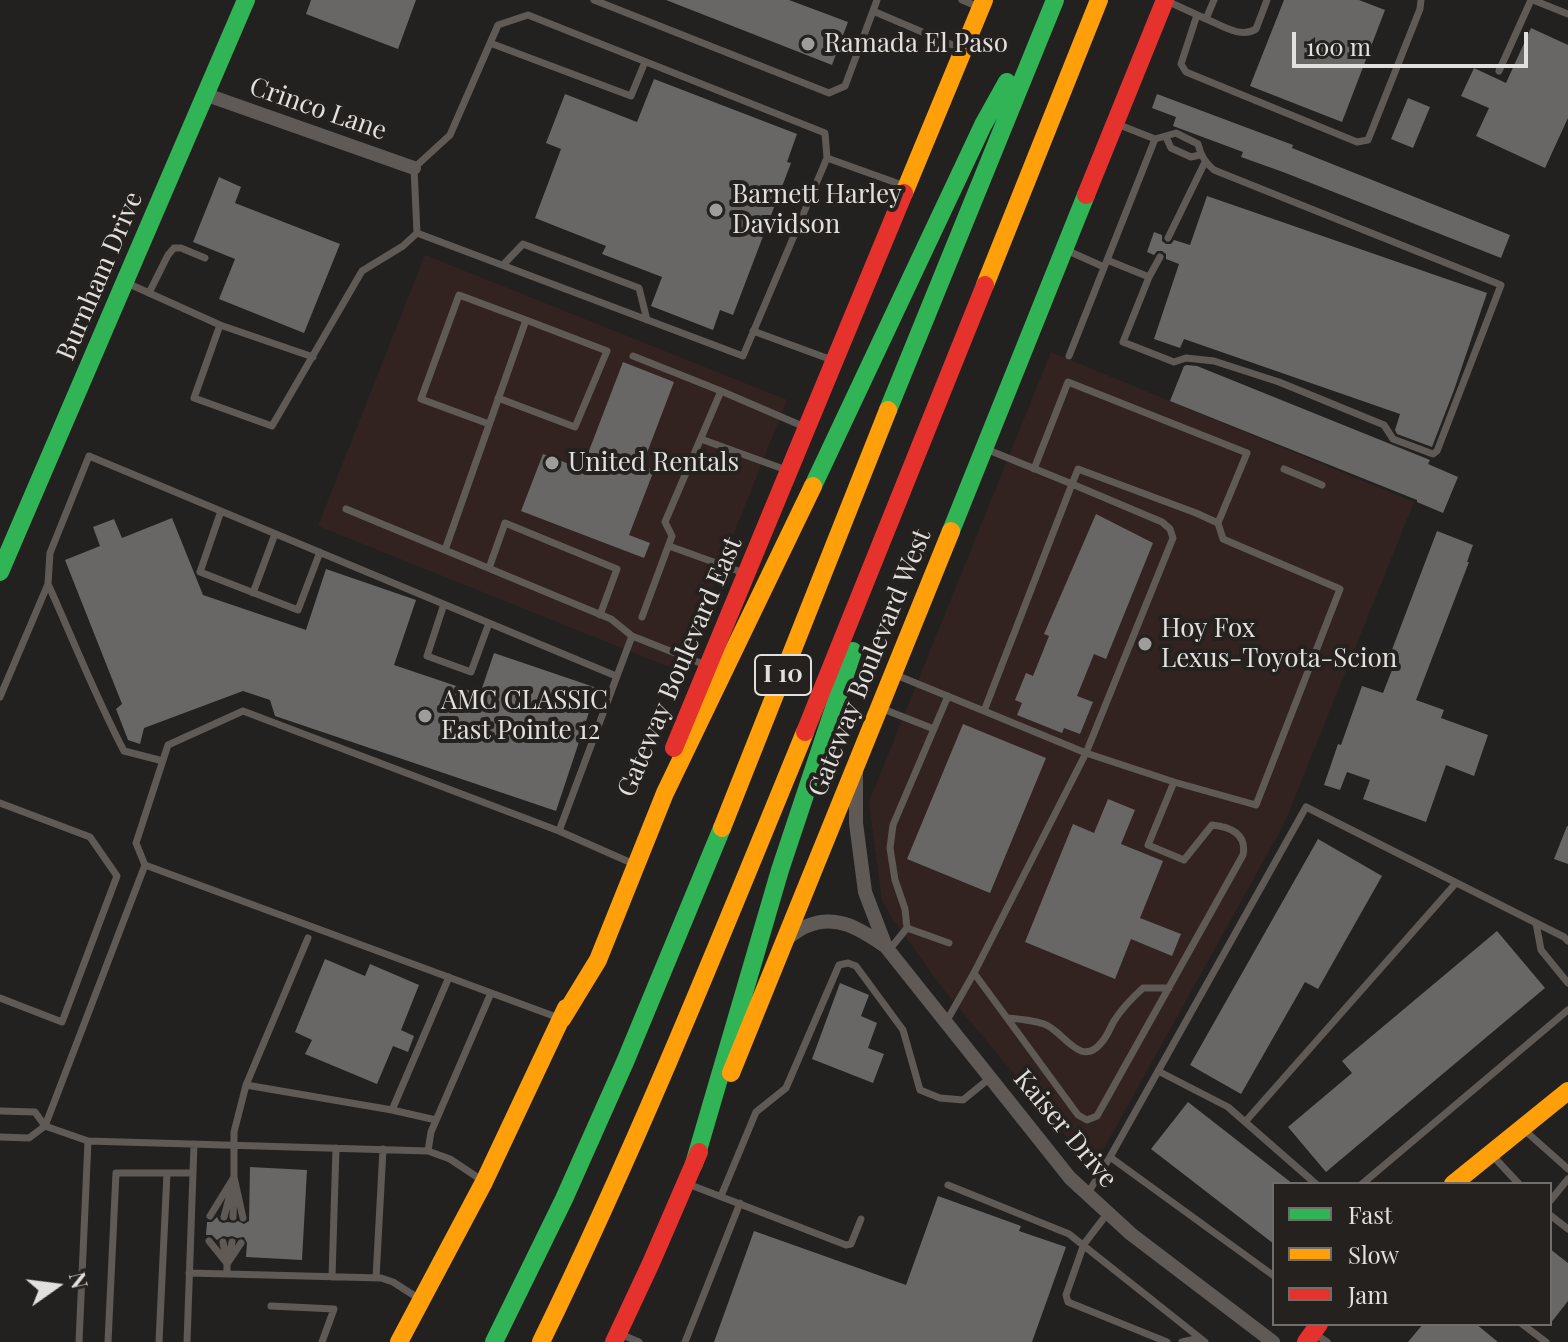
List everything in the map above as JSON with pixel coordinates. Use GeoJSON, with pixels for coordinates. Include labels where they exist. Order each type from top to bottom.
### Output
{"type":"FeatureCollection","features":[{"type":"Feature","properties":{"kind":"main road","name":"Burnham Drive"},"geometry":{"type":"LineString","coordinates":[[0,572],[246,0]]}},
{"type":"Feature","properties":{"kind":"main road"},"geometry":{"type":"LineString","coordinates":[[562,1019],[598,960],[665,793],[983,125],[1054,0]]}},
{"type":"Feature","properties":{"kind":"main road","name":"I 10"},"geometry":{"type":"LineString","coordinates":[[494,1342],[564,1199],[625,1062],[1054,0]]}},
{"type":"Feature","properties":{"kind":"main road","name":"I 10"},"geometry":{"type":"LineString","coordinates":[[541,1342],[646,1117],[1099,0]]}},
{"type":"Feature","properties":{"kind":"main road","name":"Gateway Boulevard West"},"geometry":{"type":"LineString","coordinates":[[616,1338],[694,1164],[1165,0]]}},
{"type":"Feature","properties":{"kind":"main road","name":"Gateway Boulevard East"},"geometry":{"type":"LineString","coordinates":[[399,1342],[484,1182],[562,1019],[982,4]]}},
{"type":"Feature","properties":{"kind":"main road"},"geometry":{"type":"LineString","coordinates":[[694,1164],[780,870],[852,654],[936,445],[953,366]]}},
{"type":"Feature","properties":{"kind":"main road"},"geometry":{"type":"LineString","coordinates":[[1460,1182],[1568,1091]]}},
{"type":"Feature","properties":{"kind":"street","name":"Crinco Lane"},"geometry":{"type":"LineString","coordinates":[[207,95],[414,168]]}},
{"type":"Feature","properties":{"kind":"street","name":"Kaiser Drive"},"geometry":{"type":"LineString","coordinates":[[856,768],[856,823],[865,892],[888,949]]}},
{"type":"Feature","properties":{"kind":"street","name":"Kaiser Drive"},"geometry":{"type":"LineString","coordinates":[[785,940],[807,926],[834,921],[859,928],[888,949],[1070,1178],[1107,1214],[1273,1342]]}},
{"type":"Feature","properties":{"kind":"lane"},"geometry":{"type":"LineString","coordinates":[[594,0],[829,93],[845,86],[877,0]]}},
{"type":"Feature","properties":{"kind":"lane"},"geometry":{"type":"LineString","coordinates":[[962,0],[982,4]]}},
{"type":"Feature","properties":{"kind":"lane"},"geometry":{"type":"LineString","coordinates":[[1165,0],[1243,34],[1256,29],[1267,0]]}},
{"type":"Feature","properties":{"kind":"lane"},"geometry":{"type":"LineString","coordinates":[[1214,0],[1201,17],[1181,64],[1186,72],[1357,142],[1368,140],[1421,0]]}},
{"type":"Feature","properties":{"kind":"lane"},"geometry":{"type":"LineString","coordinates":[[1499,71],[1532,0],[1568,14]]}},
{"type":"Feature","properties":{"kind":"lane"},"geometry":{"type":"LineString","coordinates":[[873,11],[963,50]]}},
{"type":"Feature","properties":{"kind":"lane"},"geometry":{"type":"LineString","coordinates":[[220,325],[194,398],[272,426],[362,271],[403,246],[417,233],[414,168],[450,135],[498,25],[528,15],[825,133],[827,158],[743,356],[417,233]]}},
{"type":"Feature","properties":{"kind":"lane"},"geometry":{"type":"LineString","coordinates":[[490,43],[631,96],[645,62]]}},
{"type":"Feature","properties":{"kind":"lane"},"geometry":{"type":"LineString","coordinates":[[1115,124],[1155,139],[1176,133],[1198,144],[1203,158],[1214,170],[1501,285],[1437,451],[1433,454],[1393,439],[1384,425],[1279,382],[1214,361],[1186,358],[1174,362],[1123,342],[1160,257]]}},
{"type":"Feature","properties":{"kind":"lane"},"geometry":{"type":"LineString","coordinates":[[1166,137],[1171,148],[1191,157],[1203,158]]}},
{"type":"Feature","properties":{"kind":"lane"},"geometry":{"type":"LineString","coordinates":[[1069,356],[1155,139]]}},
{"type":"Feature","properties":{"kind":"lane"},"geometry":{"type":"LineString","coordinates":[[827,158],[907,187]]}},
{"type":"Feature","properties":{"kind":"lane"},"geometry":{"type":"LineString","coordinates":[[1168,238],[1203,158]]}},
{"type":"Feature","properties":{"kind":"lane"},"geometry":{"type":"LineString","coordinates":[[503,265],[523,244],[639,288],[647,320]]}},
{"type":"Feature","properties":{"kind":"lane"},"geometry":{"type":"LineString","coordinates":[[149,293],[174,248],[205,258]]}},
{"type":"Feature","properties":{"kind":"lane"},"geometry":{"type":"LineString","coordinates":[[1065,250],[1149,277]]}},
{"type":"Feature","properties":{"kind":"lane"},"geometry":{"type":"LineString","coordinates":[[125,283],[220,325],[313,357]]}},
{"type":"Feature","properties":{"kind":"lane"},"geometry":{"type":"LineString","coordinates":[[489,424],[421,399],[459,295],[607,351],[575,427],[498,398]]}},
{"type":"Feature","properties":{"kind":"lane"},"geometry":{"type":"LineString","coordinates":[[445,550],[526,320]]}},
{"type":"Feature","properties":{"kind":"lane"},"geometry":{"type":"LineString","coordinates":[[753,331],[834,361]]}},
{"type":"Feature","properties":{"kind":"lane"},"geometry":{"type":"LineString","coordinates":[[633,356],[807,428]]}},
{"type":"Feature","properties":{"kind":"lane"},"geometry":{"type":"LineString","coordinates":[[894,674],[1086,753],[1256,805],[1340,589],[1223,539],[1218,523],[1247,453],[1068,382],[1034,469]]}},
{"type":"Feature","properties":{"kind":"lane"},"geometry":{"type":"LineString","coordinates":[[642,617],[672,536],[665,522],[721,391]]}},
{"type":"Feature","properties":{"kind":"lane"},"geometry":{"type":"LineString","coordinates":[[701,439],[789,472]]}},
{"type":"Feature","properties":{"kind":"lane"},"geometry":{"type":"LineString","coordinates":[[946,1022],[1086,753],[1173,538],[1170,529],[1162,522],[985,449]]}},
{"type":"Feature","properties":{"kind":"lane"},"geometry":{"type":"LineString","coordinates":[[0,697],[48,584],[50,553],[89,456],[616,676]]}},
{"type":"Feature","properties":{"kind":"lane"},"geometry":{"type":"LineString","coordinates":[[984,711],[1078,469],[1218,523]]}},
{"type":"Feature","properties":{"kind":"lane"},"geometry":{"type":"LineString","coordinates":[[1284,469],[1322,485]]}},
{"type":"Feature","properties":{"kind":"lane"},"geometry":{"type":"LineString","coordinates":[[346,509],[611,619],[632,636],[708,666]]}},
{"type":"Feature","properties":{"kind":"lane"},"geometry":{"type":"LineString","coordinates":[[221,511],[200,572],[298,610],[320,552]]}},
{"type":"Feature","properties":{"kind":"lane"},"geometry":{"type":"LineString","coordinates":[[489,568],[505,523],[617,569],[600,615]]}},
{"type":"Feature","properties":{"kind":"lane"},"geometry":{"type":"LineString","coordinates":[[253,593],[275,534]]}},
{"type":"Feature","properties":{"kind":"lane"},"geometry":{"type":"LineString","coordinates":[[669,546],[746,574]]}},
{"type":"Feature","properties":{"kind":"lane"},"geometry":{"type":"LineString","coordinates":[[48,584],[99,703],[124,751],[163,761]]}},
{"type":"Feature","properties":{"kind":"lane"},"geometry":{"type":"LineString","coordinates":[[444,604],[427,656],[471,672],[489,623]]}},
{"type":"Feature","properties":{"kind":"lane"},"geometry":{"type":"LineString","coordinates":[[559,831],[632,636]]}},
{"type":"Feature","properties":{"kind":"lane"},"geometry":{"type":"LineString","coordinates":[[888,949],[907,928],[890,848],[893,825],[948,696]]}},
{"type":"Feature","properties":{"kind":"lane"},"geometry":{"type":"LineString","coordinates":[[881,708],[934,729]]}},
{"type":"Feature","properties":{"kind":"lane"},"geometry":{"type":"LineString","coordinates":[[0,1137],[29,1138],[45,1126],[145,865],[136,843],[168,745],[243,711],[559,831],[627,861]]}},
{"type":"Feature","properties":{"kind":"lane"},"geometry":{"type":"LineString","coordinates":[[974,973],[1078,1115],[1087,1120],[1097,1116],[1243,855],[1245,845],[1239,834],[1212,825],[1184,860],[1148,845],[1174,782]]}},
{"type":"Feature","properties":{"kind":"lane"},"geometry":{"type":"LineString","coordinates":[[0,803],[90,837],[117,876],[62,1022],[0,998]]}},
{"type":"Feature","properties":{"kind":"lane"},"geometry":{"type":"LineString","coordinates":[[1087,1195],[1306,807],[1568,941]]}},
{"type":"Feature","properties":{"kind":"lane"},"geometry":{"type":"LineString","coordinates":[[145,865],[562,1019]]}},
{"type":"Feature","properties":{"kind":"lane"},"geometry":{"type":"LineString","coordinates":[[1245,1122],[1456,883]]}},
{"type":"Feature","properties":{"kind":"lane"},"geometry":{"type":"LineString","coordinates":[[1536,923],[1541,950],[1568,983]]}},
{"type":"Feature","properties":{"kind":"lane"},"geometry":{"type":"LineString","coordinates":[[907,928],[949,943]]}},
{"type":"Feature","properties":{"kind":"lane"},"geometry":{"type":"LineString","coordinates":[[243,1218],[234,1177],[234,1132],[246,1085],[308,938]]}},
{"type":"Feature","properties":{"kind":"lane"},"geometry":{"type":"LineString","coordinates":[[721,1196],[756,1112],[786,1088],[839,965],[848,963],[856,966],[903,1030],[920,1090],[940,1098],[963,1100],[990,1078]]}},
{"type":"Feature","properties":{"kind":"lane"},"geometry":{"type":"LineString","coordinates":[[392,1110],[449,977]]}},
{"type":"Feature","properties":{"kind":"lane"},"geometry":{"type":"LineString","coordinates":[[1007,1018],[1047,1024],[1084,1053],[1095,1050],[1102,1043],[1126,1003],[1143,988],[1169,988]]}},
{"type":"Feature","properties":{"kind":"lane"},"geometry":{"type":"LineString","coordinates":[[428,1151],[431,1132],[491,993]]}},
{"type":"Feature","properties":{"kind":"lane"},"geometry":{"type":"LineString","coordinates":[[1364,1182],[1568,1010]]}},
{"type":"Feature","properties":{"kind":"lane"},"geometry":{"type":"LineString","coordinates":[[1158,1071],[1228,1107],[1314,1182]]}},
{"type":"Feature","properties":{"kind":"lane"},"geometry":{"type":"LineString","coordinates":[[246,1085],[436,1120]]}},
{"type":"Feature","properties":{"kind":"lane"},"geometry":{"type":"LineString","coordinates":[[0,1111],[35,1112],[45,1126],[88,1141],[428,1151],[450,1159],[484,1182]]}},
{"type":"Feature","properties":{"kind":"lane"},"geometry":{"type":"LineString","coordinates":[[1522,1128],[1568,1169]]}},
{"type":"Feature","properties":{"kind":"lane"},"geometry":{"type":"LineString","coordinates":[[79,1342],[88,1141]]}},
{"type":"Feature","properties":{"kind":"lane"},"geometry":{"type":"LineString","coordinates":[[187,1342],[194,1144]]}},
{"type":"Feature","properties":{"kind":"lane"},"geometry":{"type":"LineString","coordinates":[[332,1277],[336,1148]]}},
{"type":"Feature","properties":{"kind":"lane"},"geometry":{"type":"LineString","coordinates":[[376,1278],[383,1149]]}},
{"type":"Feature","properties":{"kind":"lane"},"geometry":{"type":"LineString","coordinates":[[1491,1153],[1517,1182]]}},
{"type":"Feature","properties":{"kind":"lane"},"geometry":{"type":"LineString","coordinates":[[1110,1157],[1272,1275]]}},
{"type":"Feature","properties":{"kind":"lane"},"geometry":{"type":"LineString","coordinates":[[108,1342],[116,1173],[193,1173]]}},
{"type":"Feature","properties":{"kind":"lane"},"geometry":{"type":"LineString","coordinates":[[159,1342],[167,1173]]}},
{"type":"Feature","properties":{"kind":"lane"},"geometry":{"type":"LineString","coordinates":[[234,1177],[221,1217],[234,1177]]}},
{"type":"Feature","properties":{"kind":"lane"},"geometry":{"type":"LineString","coordinates":[[1552,1199],[1568,1179]]}},
{"type":"Feature","properties":{"kind":"lane"},"geometry":{"type":"LineString","coordinates":[[686,1183],[846,1245],[851,1244],[861,1219]]}},
{"type":"Feature","properties":{"kind":"lane"},"geometry":{"type":"LineString","coordinates":[[948,1185],[1069,1234],[1202,1340]]}},
{"type":"Feature","properties":{"kind":"lane"},"geometry":{"type":"LineString","coordinates":[[685,1342],[740,1203]]}},
{"type":"Feature","properties":{"kind":"lane"},"geometry":{"type":"LineString","coordinates":[[1107,1214],[1084,1244],[1066,1295],[1068,1302],[1167,1342]]}},
{"type":"Feature","properties":{"kind":"lane"},"geometry":{"type":"LineString","coordinates":[[1552,1217],[1568,1229]]}},
{"type":"Feature","properties":{"kind":"lane"},"geometry":{"type":"LineString","coordinates":[[227,1264],[224,1242],[227,1274]]}},
{"type":"Feature","properties":{"kind":"lane"},"geometry":{"type":"LineString","coordinates":[[189,1273],[376,1278],[393,1282],[422,1300]]}},
{"type":"Feature","properties":{"kind":"lane"},"geometry":{"type":"LineString","coordinates":[[271,1306],[334,1309],[322,1342]]}},
{"type":"Feature","properties":{"kind":"lane"},"geometry":{"type":"LineString","coordinates":[[1525,1326],[1546,1342]]}},
{"type":"Feature","properties":{"kind":"lane"},"geometry":{"type":"LineString","coordinates":[[616,1338],[639,1342]]}},
{"type":"Feature","properties":{"kind":"lane"},"geometry":{"type":"LineString","coordinates":[[1182,1342],[1202,1340]]}},
{"type":"Feature","properties":{"kind":"shaded area","name":"United Rentals"},"geometry":{"type":"Polygon","coordinates":[[[425,255],[787,400],[679,671],[318,526],[425,255]]]}},
{"type":"Feature","properties":{"kind":"shaded area","name":"Hoy Fox Lexus-Toyota-Scion"},"geometry":{"type":"Polygon","coordinates":[[[1051,352],[1414,502],[1284,824],[1093,1168],[944,990],[882,901],[869,802],[1051,352]]]}},
{"type":"Feature","properties":{"kind":"building"},"geometry":{"type":"Polygon","coordinates":[[[311,0],[416,0],[398,49],[306,14],[311,0]]]}},
{"type":"Feature","properties":{"kind":"building","name":"Ramada El Paso"},"geometry":{"type":"Polygon","coordinates":[[[666,0],[789,0],[848,22],[832,65],[666,0]]]}},
{"type":"Feature","properties":{"kind":"building"},"geometry":{"type":"Polygon","coordinates":[[[1284,0],[1359,0],[1385,10],[1342,122],[1250,86],[1284,0]]]}},
{"type":"Feature","properties":{"kind":"building"},"geometry":{"type":"Polygon","coordinates":[[[1531,28],[1568,45],[1568,118],[1545,168],[1476,136],[1489,108],[1461,96],[1474,68],[1506,83],[1531,28]]]}},
{"type":"Feature","properties":{"kind":"building"},"geometry":{"type":"Polygon","coordinates":[[[654,79],[797,134],[787,162],[791,163],[733,315],[720,310],[713,330],[651,306],[662,277],[602,254],[606,246],[535,218],[561,149],[546,143],[565,94],[637,122],[654,79]]]}},
{"type":"Feature","properties":{"kind":"building"},"geometry":{"type":"Polygon","coordinates":[[[1157,94],[1293,145],[1292,148],[1510,235],[1501,258],[1241,157],[1243,152],[1173,126],[1176,117],[1152,108],[1157,94]]]}},
{"type":"Feature","properties":{"kind":"building"},"geometry":{"type":"Polygon","coordinates":[[[1408,98],[1430,107],[1413,148],[1391,139],[1408,98]]]}},
{"type":"Feature","properties":{"kind":"building"},"geometry":{"type":"Polygon","coordinates":[[[219,177],[241,187],[235,203],[340,244],[304,333],[219,299],[235,259],[193,242],[219,177]]]}},
{"type":"Feature","properties":{"kind":"building"},"geometry":{"type":"Polygon","coordinates":[[[1207,196],[1487,293],[1432,447],[1397,434],[1395,430],[1400,414],[1184,339],[1180,348],[1154,339],[1179,264],[1166,259],[1162,251],[1154,255],[1147,252],[1154,232],[1162,235],[1162,241],[1166,244],[1174,240],[1190,245],[1207,196]]]}},
{"type":"Feature","properties":{"kind":"building"},"geometry":{"type":"Polygon","coordinates":[[[623,362],[674,382],[642,466],[654,470],[629,535],[650,543],[644,558],[521,511],[543,454],[582,469],[623,362]]]}},
{"type":"Feature","properties":{"kind":"building"},"geometry":{"type":"Polygon","coordinates":[[[1187,365],[1197,366],[1430,460],[1428,464],[1458,477],[1443,513],[1170,401],[1187,365]]]}},
{"type":"Feature","properties":{"kind":"building"},"geometry":{"type":"Polygon","coordinates":[[[1096,514],[1153,543],[1106,659],[1094,654],[1077,696],[1093,702],[1080,734],[1064,728],[1062,733],[1017,715],[1022,703],[1015,700],[1026,673],[1033,676],[1049,636],[1044,634],[1096,514]]]}},
{"type":"Feature","properties":{"kind":"building"},"geometry":{"type":"Polygon","coordinates":[[[172,518],[203,595],[306,630],[326,569],[416,600],[394,665],[480,694],[494,653],[597,688],[556,811],[275,716],[270,700],[243,691],[144,728],[140,744],[128,740],[116,709],[122,704],[65,560],[100,546],[93,527],[114,519],[122,538],[172,518]]]}},
{"type":"Feature","properties":{"kind":"building"},"geometry":{"type":"Polygon","coordinates":[[[1437,531],[1473,545],[1416,700],[1444,710],[1441,718],[1488,735],[1474,776],[1446,765],[1426,822],[1363,799],[1370,780],[1347,772],[1340,790],[1324,785],[1362,686],[1383,693],[1392,670],[1385,668],[1437,531]]]}},
{"type":"Feature","properties":{"kind":"building"},"geometry":{"type":"Polygon","coordinates":[[[963,724],[1046,758],[990,893],[907,859],[963,724]]]}},
{"type":"Feature","properties":{"kind":"building"},"geometry":{"type":"Polygon","coordinates":[[[1108,799],[1135,810],[1121,844],[1163,861],[1140,918],[1181,934],[1172,956],[1131,939],[1115,979],[1025,942],[1073,824],[1094,833],[1108,799]]]}},
{"type":"Feature","properties":{"kind":"building"},"geometry":{"type":"Polygon","coordinates":[[[1568,826],[1568,864],[1554,859],[1568,826]]]}},
{"type":"Feature","properties":{"kind":"building"},"geometry":{"type":"Polygon","coordinates":[[[1318,839],[1382,876],[1318,989],[1305,982],[1241,1094],[1190,1065],[1318,839]]]}},
{"type":"Feature","properties":{"kind":"building"},"geometry":{"type":"Polygon","coordinates":[[[1497,931],[1545,988],[1326,1172],[1288,1127],[1352,1073],[1342,1061],[1497,931]]]}},
{"type":"Feature","properties":{"kind":"building"},"geometry":{"type":"Polygon","coordinates":[[[325,959],[365,976],[370,964],[419,985],[401,1030],[414,1036],[408,1052],[393,1046],[377,1084],[305,1054],[312,1040],[295,1032],[325,959]]]}},
{"type":"Feature","properties":{"kind":"building"},"geometry":{"type":"Polygon","coordinates":[[[840,983],[869,995],[861,1016],[877,1023],[868,1048],[884,1054],[873,1083],[812,1059],[840,983]]]}},
{"type":"Feature","properties":{"kind":"building"},"geometry":{"type":"Polygon","coordinates":[[[1188,1102],[1290,1182],[1272,1182],[1272,1242],[1151,1149],[1188,1102]]]}},
{"type":"Feature","properties":{"kind":"building"},"geometry":{"type":"Polygon","coordinates":[[[250,1167],[307,1170],[302,1260],[246,1257],[244,1237],[223,1236],[217,1240],[212,1235],[206,1235],[207,1222],[217,1217],[223,1223],[238,1221],[244,1224],[249,1221],[250,1167]]]}},
{"type":"Feature","properties":{"kind":"building"},"geometry":{"type":"Polygon","coordinates":[[[938,1196],[1021,1226],[1019,1231],[1066,1247],[1032,1342],[714,1342],[754,1231],[906,1285],[938,1196]]]}},
{"type":"Feature","properties":{"kind":"building"},"geometry":{"type":"Polygon","coordinates":[[[1552,1251],[1568,1263],[1568,1301],[1552,1321],[1552,1251]]]}},
{"type":"Feature","properties":{"kind":"building"},"geometry":{"type":"Polygon","coordinates":[[[1421,1326],[1478,1326],[1498,1342],[1408,1342],[1421,1326]]]}},
{"type":"Feature","properties":{"kind":"traffic: fast"},"geometry":{"type":"LineString","coordinates":[[0,572],[246,0]]}},
{"type":"Feature","properties":{"kind":"traffic: fast"},"geometry":{"type":"LineString","coordinates":[[888,410],[1055,0]]}},
{"type":"Feature","properties":{"kind":"traffic: fast"},"geometry":{"type":"LineString","coordinates":[[813,486],[983,125],[1007,82]]}},
{"type":"Feature","properties":{"kind":"traffic: fast"},"geometry":{"type":"LineString","coordinates":[[951,531],[1086,195]]}},
{"type":"Feature","properties":{"kind":"traffic: fast"},"geometry":{"type":"LineString","coordinates":[[694,1164],[780,870],[853,651]]}},
{"type":"Feature","properties":{"kind":"traffic: fast"},"geometry":{"type":"LineString","coordinates":[[494,1342],[564,1199],[625,1062],[722,828]]}},
{"type":"Feature","properties":{"kind":"traffic: slow"},"geometry":{"type":"LineString","coordinates":[[904,193],[984,0]]}},
{"type":"Feature","properties":{"kind":"traffic: slow"},"geometry":{"type":"LineString","coordinates":[[985,285],[1099,0]]}},
{"type":"Feature","properties":{"kind":"traffic: slow"},"geometry":{"type":"LineString","coordinates":[[722,828],[888,410]]}},
{"type":"Feature","properties":{"kind":"traffic: slow"},"geometry":{"type":"LineString","coordinates":[[562,1019],[598,960],[665,793],[813,486]]}},
{"type":"Feature","properties":{"kind":"traffic: slow"},"geometry":{"type":"LineString","coordinates":[[731,1073],[951,531]]}},
{"type":"Feature","properties":{"kind":"traffic: slow"},"geometry":{"type":"LineString","coordinates":[[541,1342],[645,1116],[805,732]]}},
{"type":"Feature","properties":{"kind":"traffic: slow"},"geometry":{"type":"LineString","coordinates":[[399,1342],[484,1182],[566,1008]]}},
{"type":"Feature","properties":{"kind":"traffic: slow"},"geometry":{"type":"LineString","coordinates":[[1455,1182],[1568,1091]]}},
{"type":"Feature","properties":{"kind":"traffic: jam"},"geometry":{"type":"LineString","coordinates":[[1086,195],[1165,0]]}},
{"type":"Feature","properties":{"kind":"traffic: jam"},"geometry":{"type":"LineString","coordinates":[[674,748],[904,193]]}},
{"type":"Feature","properties":{"kind":"traffic: jam"},"geometry":{"type":"LineString","coordinates":[[805,732],[985,285]]}},
{"type":"Feature","properties":{"kind":"traffic: jam"},"geometry":{"type":"LineString","coordinates":[[614,1342],[699,1152]]}},
{"type":"Feature","properties":{"kind":"traffic: jam"},"geometry":{"type":"LineString","coordinates":[[1306,1342],[1318,1326]]}},
{"type":"Feature","properties":{"kind":"place","name":"Ramada El Paso"},"geometry":{"type":"Point","coordinates":[808,44]}},
{"type":"Feature","properties":{"kind":"place","name":"Barnett Harley Davidson"},"geometry":{"type":"Point","coordinates":[716,210]}},
{"type":"Feature","properties":{"kind":"place","name":"United Rentals"},"geometry":{"type":"Point","coordinates":[552,463]}},
{"type":"Feature","properties":{"kind":"place","name":"Hoy Fox Lexus-Toyota-Scion"},"geometry":{"type":"Point","coordinates":[1145,644]}},
{"type":"Feature","properties":{"kind":"place","name":"AMC CLASSIC East Pointe 12"},"geometry":{"type":"Point","coordinates":[425,716]}}]}
